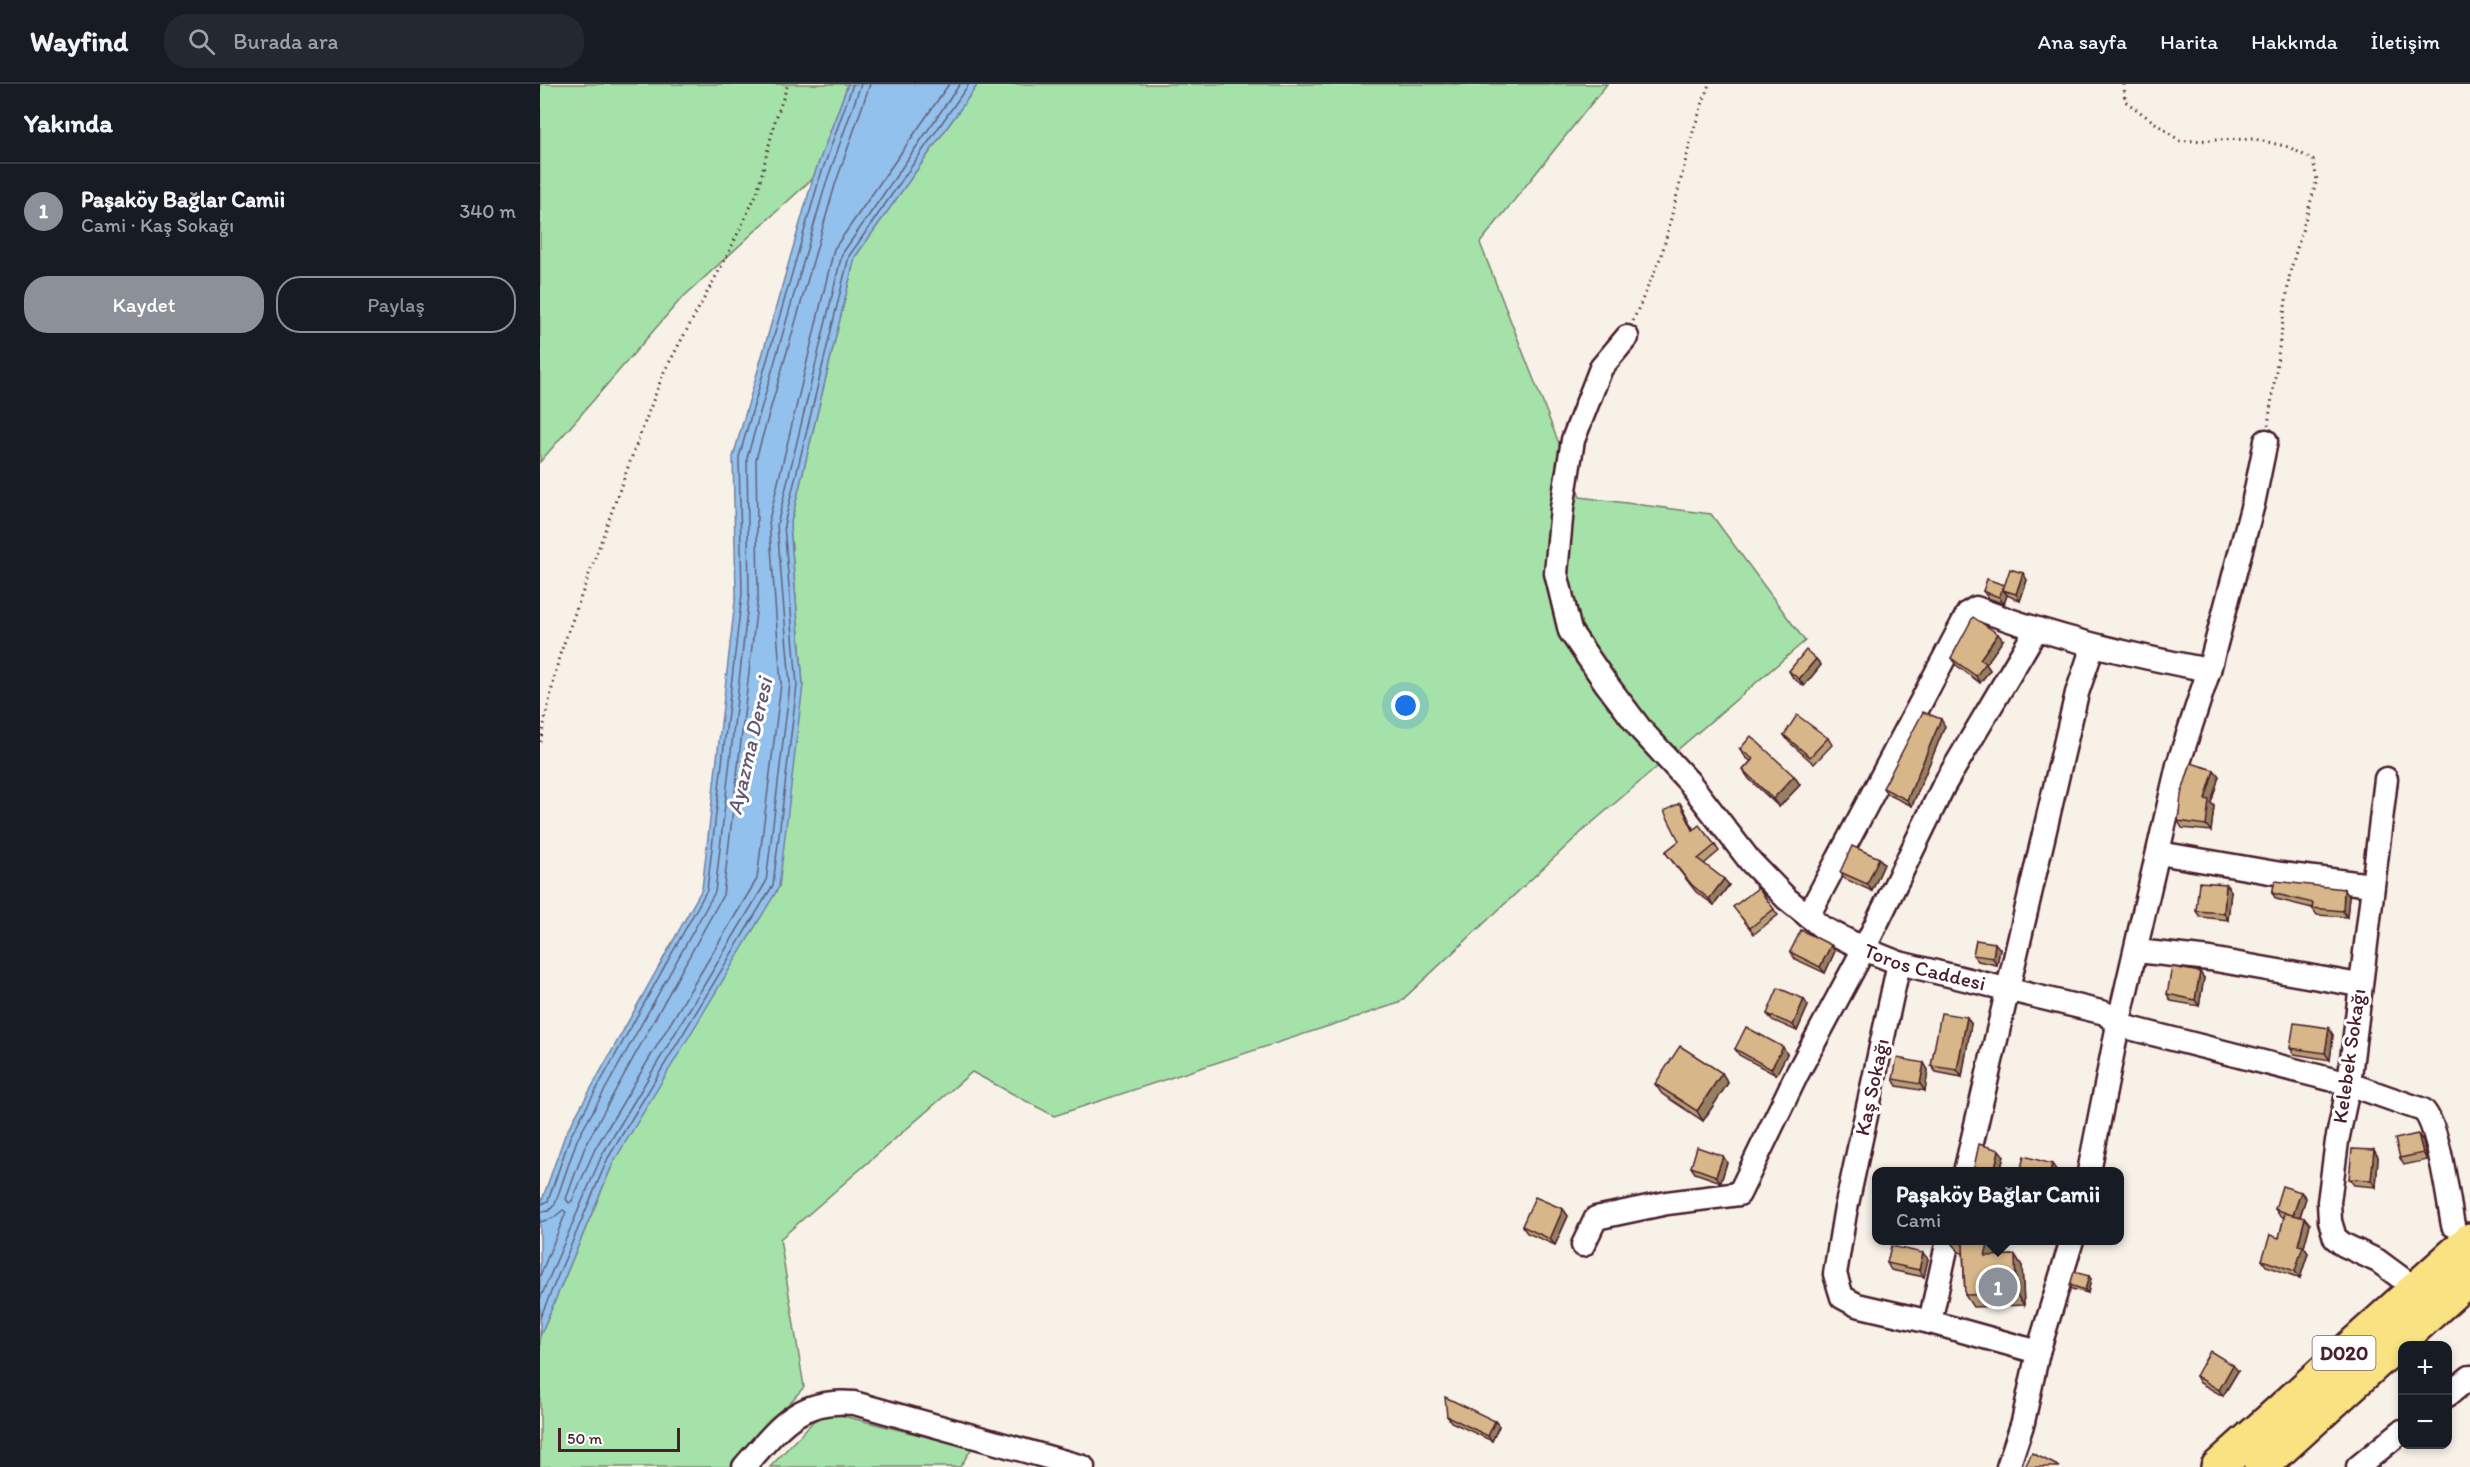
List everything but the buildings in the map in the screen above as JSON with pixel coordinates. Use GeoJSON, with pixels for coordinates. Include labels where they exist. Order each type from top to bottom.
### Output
{"type":"FeatureCollection","features":[{"type":"Feature","properties":{"kind":"highway","name":"D020"},"geometry":{"type":"LineString","coordinates":[[2218,1467],[2416,1289],[2462,1233]]}},
{"type":"Feature","properties":{"kind":"highway","name":"D020"},"geometry":{"type":"LineString","coordinates":[[2261,1467],[2470,1277]]}},
{"type":"Feature","properties":{"kind":"street"},"geometry":{"type":"LineString","coordinates":[[1627,337],[1601,368],[1573,440],[1562,508],[1556,573],[1570,631],[1642,731],[1689,783],[1750,861],[1823,928],[1864,950],[1944,785],[2036,630]]}},
{"type":"Feature","properties":{"kind":"street"},"geometry":{"type":"LineString","coordinates":[[2090,1167],[2118,1025],[2137,951],[2178,765],[2209,670],[2253,504],[2266,441]]}},
{"type":"Feature","properties":{"kind":"street"},"geometry":{"type":"LineString","coordinates":[[1808,916],[1968,613],[1976,608],[2036,630],[2093,646],[2209,670]]}},
{"type":"Feature","properties":{"kind":"street"},"geometry":{"type":"LineString","coordinates":[[1966,1167],[2077,693],[2093,646]]}},
{"type":"Feature","properties":{"kind":"street","name":"Kelebek Sokağı"},"geometry":{"type":"LineString","coordinates":[[2386,779],[2359,985],[2349,1083],[2337,1141],[2330,1221],[2336,1238],[2344,1245],[2378,1261],[2416,1289]]}},
{"type":"Feature","properties":{"kind":"street"},"geometry":{"type":"LineString","coordinates":[[2159,853],[2281,874],[2372,885]]}},
{"type":"Feature","properties":{"kind":"street","name":"Toros Caddesi"},"geometry":{"type":"LineString","coordinates":[[1583,1245],[1596,1218],[1667,1203],[1739,1194],[1797,1074],[1864,950],[1899,963],[2105,1013],[2118,1025],[2349,1083],[2423,1110],[2431,1118],[2462,1233]]}},
{"type":"Feature","properties":{"kind":"street"},"geometry":{"type":"LineString","coordinates":[[2137,951],[2210,959],[2359,985]]}},
{"type":"Feature","properties":{"kind":"street","name":"Kaş Sokağı"},"geometry":{"type":"LineString","coordinates":[[1899,963],[1845,1213],[1835,1274],[1842,1297],[1857,1305],[1930,1322],[2038,1352]]}},
{"type":"Feature","properties":{"kind":"street"},"geometry":{"type":"LineString","coordinates":[[1930,1322],[1947,1245]]}},
{"type":"Feature","properties":{"kind":"street"},"geometry":{"type":"LineString","coordinates":[[2008,1467],[2023,1422],[2038,1352],[2070,1245]]}},
{"type":"Feature","properties":{"kind":"street"},"geometry":{"type":"LineString","coordinates":[[2452,1392],[2470,1377]]}},
{"type":"Feature","properties":{"kind":"street"},"geometry":{"type":"LineString","coordinates":[[744,1467],[781,1426],[797,1413],[815,1404],[833,1401],[854,1403],[1083,1467]]}},
{"type":"Feature","properties":{"kind":"street"},"geometry":{"type":"LineString","coordinates":[[2358,1467],[2398,1435]]}},
{"type":"Feature","properties":{"kind":"path"},"geometry":{"type":"LineString","coordinates":[[540,742],[559,657],[663,374],[758,193],[775,121],[788,84]]}},
{"type":"Feature","properties":{"kind":"path"},"geometry":{"type":"LineString","coordinates":[[1627,337],[1662,254],[1692,135],[1709,84]]}},
{"type":"Feature","properties":{"kind":"path"},"geometry":{"type":"LineString","coordinates":[[2124,84],[2125,101],[2180,141],[2254,139],[2289,147],[2313,160],[2317,180],[2290,272],[2266,441]]}},
{"type":"Feature","properties":{"kind":"green space"},"geometry":{"type":"Polygon","coordinates":[[[540,84],[848,84],[813,178],[680,300],[540,462],[540,84]]]}},
{"type":"Feature","properties":{"kind":"green space"},"geometry":{"type":"Polygon","coordinates":[[[978,84],[1607,84],[1480,243],[1580,497],[1711,514],[1805,641],[1587,827],[1399,1003],[1054,1116],[972,1072],[780,1239],[804,1387],[732,1467],[540,1467],[540,1336],[614,1161],[803,685],[790,526],[855,257],[978,84]]]}},
{"type":"Feature","properties":{"kind":"green space"},"geometry":{"type":"Polygon","coordinates":[[[823,1411],[972,1448],[960,1467],[770,1467],[823,1411]]]}},
{"type":"Feature","properties":{"kind":"water","name":"Ayazma Deresi"},"geometry":{"type":"Polygon","coordinates":[[[848,84],[978,84],[855,257],[790,526],[803,685],[779,887],[614,1161],[540,1336],[540,1206],[565,1135],[702,889],[736,593],[733,457],[813,178],[848,84]]]}},
{"type":"Feature","properties":{"kind":"place","name":"Paşaköy Bağlar Camii"},"geometry":{"type":"Point","coordinates":[1998,1287]}}]}
